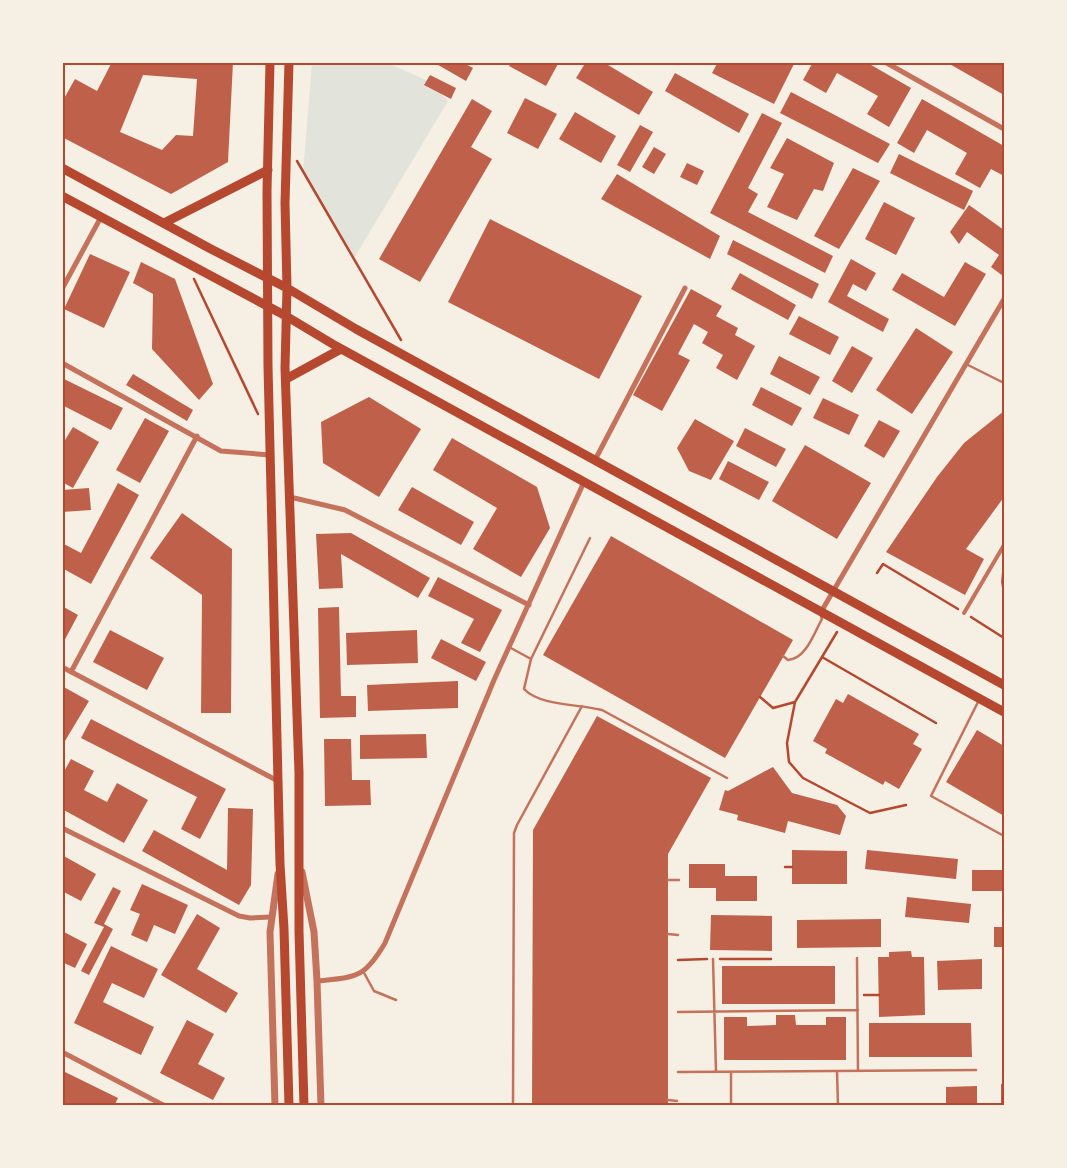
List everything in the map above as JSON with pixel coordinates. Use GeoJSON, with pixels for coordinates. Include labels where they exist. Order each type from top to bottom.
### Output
{"type":"FeatureCollection","features":[{"type":"Feature","properties":{"kind":"main road"},"geometry":{"type":"LineString","coordinates":[[270,62],[267,277],[270,455],[280,864],[284,929],[289,1106]]}},
{"type":"Feature","properties":{"kind":"main road"},"geometry":{"type":"LineString","coordinates":[[290,62],[285,203],[287,288],[286,379],[299,773],[299,931],[304,1106]]}},
{"type":"Feature","properties":{"kind":"main road"},"geometry":{"type":"LineString","coordinates":[[62,168],[164,224],[267,277],[356,329],[1004,685]]}},
{"type":"Feature","properties":{"kind":"main road"},"geometry":{"type":"LineString","coordinates":[[164,224],[268,170]]}},
{"type":"Feature","properties":{"kind":"main road"},"geometry":{"type":"LineString","coordinates":[[62,196],[286,316],[341,349],[1004,712]]}},
{"type":"Feature","properties":{"kind":"main road"},"geometry":{"type":"LineString","coordinates":[[286,379],[341,349]]}},
{"type":"Feature","properties":{"kind":"street"},"geometry":{"type":"LineString","coordinates":[[885,62],[896,65],[1004,129]]}},
{"type":"Feature","properties":{"kind":"street"},"geometry":{"type":"LineString","coordinates":[[62,289],[101,217]]}},
{"type":"Feature","properties":{"kind":"street"},"geometry":{"type":"LineString","coordinates":[[595,460],[685,288]]}},
{"type":"Feature","properties":{"kind":"street"},"geometry":{"type":"LineString","coordinates":[[821,612],[1004,299]]}},
{"type":"Feature","properties":{"kind":"street"},"geometry":{"type":"LineString","coordinates":[[62,363],[197,436],[221,451],[270,455]]}},
{"type":"Feature","properties":{"kind":"street"},"geometry":{"type":"LineString","coordinates":[[71,672],[197,436]]}},
{"type":"Feature","properties":{"kind":"street"},"geometry":{"type":"LineString","coordinates":[[317,981],[356,976],[376,958],[385,943],[509,647],[584,482]]}},
{"type":"Feature","properties":{"kind":"street"},"geometry":{"type":"LineString","coordinates":[[290,497],[345,510],[529,605]]}},
{"type":"Feature","properties":{"kind":"street"},"geometry":{"type":"LineString","coordinates":[[964,613],[1004,545]]}},
{"type":"Feature","properties":{"kind":"street"},"geometry":{"type":"LineString","coordinates":[[62,668],[278,781]]}},
{"type":"Feature","properties":{"kind":"street"},"geometry":{"type":"LineString","coordinates":[[62,828],[239,916],[250,918],[271,917]]}},
{"type":"Feature","properties":{"kind":"street"},"geometry":{"type":"LineString","coordinates":[[299,862],[314,932],[321,1106]]}},
{"type":"Feature","properties":{"kind":"street"},"geometry":{"type":"LineString","coordinates":[[275,1106],[270,932],[280,864]]}},
{"type":"Feature","properties":{"kind":"street"},"geometry":{"type":"LineString","coordinates":[[62,1052],[165,1106]]}},
{"type":"Feature","properties":{"kind":"lane"},"geometry":{"type":"LineString","coordinates":[[966,364],[1004,383]]}},
{"type":"Feature","properties":{"kind":"lane"},"geometry":{"type":"LineString","coordinates":[[590,538],[531,659],[524,689],[529,695],[544,700],[602,710],[727,778]]}},
{"type":"Feature","properties":{"kind":"lane"},"geometry":{"type":"LineString","coordinates":[[783,656],[788,660],[795,659],[802,654],[822,619],[821,612]]}},
{"type":"Feature","properties":{"kind":"lane"},"geometry":{"type":"LineString","coordinates":[[509,647],[531,659]]}},
{"type":"Feature","properties":{"kind":"lane"},"geometry":{"type":"LineString","coordinates":[[980,699],[931,796],[1004,836]]}},
{"type":"Feature","properties":{"kind":"lane"},"geometry":{"type":"LineString","coordinates":[[513,1106],[514,833],[582,706]]}},
{"type":"Feature","properties":{"kind":"lane"},"geometry":{"type":"LineString","coordinates":[[668,880],[680,880]]}},
{"type":"Feature","properties":{"kind":"lane"},"geometry":{"type":"LineString","coordinates":[[668,934],[678,935]]}},
{"type":"Feature","properties":{"kind":"lane"},"geometry":{"type":"LineString","coordinates":[[858,958],[858,1071]]}},
{"type":"Feature","properties":{"kind":"lane"},"geometry":{"type":"LineString","coordinates":[[713,959],[716,1072]]}},
{"type":"Feature","properties":{"kind":"lane"},"geometry":{"type":"LineString","coordinates":[[363,971],[374,992],[396,1000]]}},
{"type":"Feature","properties":{"kind":"lane"},"geometry":{"type":"LineString","coordinates":[[678,1012],[858,1010]]}},
{"type":"Feature","properties":{"kind":"lane"},"geometry":{"type":"LineString","coordinates":[[678,1072],[976,1070]]}},
{"type":"Feature","properties":{"kind":"lane"},"geometry":{"type":"LineString","coordinates":[[837,1071],[838,1106]]}},
{"type":"Feature","properties":{"kind":"lane"},"geometry":{"type":"LineString","coordinates":[[730,1072],[730,1106]]}},
{"type":"Feature","properties":{"kind":"lane"},"geometry":{"type":"LineString","coordinates":[[668,1100],[678,1101]]}},
{"type":"Feature","properties":{"kind":"path"},"geometry":{"type":"LineString","coordinates":[[287,145],[401,342]]}},
{"type":"Feature","properties":{"kind":"path"},"geometry":{"type":"LineString","coordinates":[[187,264],[261,420]]}},
{"type":"Feature","properties":{"kind":"path"},"geometry":{"type":"LineString","coordinates":[[877,573],[883,564],[1004,638]]}},
{"type":"Feature","properties":{"kind":"path"},"geometry":{"type":"LineString","coordinates":[[842,623],[795,702],[787,743],[790,762],[803,778],[870,813],[906,805]]}},
{"type":"Feature","properties":{"kind":"path"},"geometry":{"type":"LineString","coordinates":[[822,657],[936,723]]}},
{"type":"Feature","properties":{"kind":"path"},"geometry":{"type":"LineString","coordinates":[[760,698],[773,708],[795,702]]}},
{"type":"Feature","properties":{"kind":"path"},"geometry":{"type":"LineString","coordinates":[[785,868],[792,867]]}},
{"type":"Feature","properties":{"kind":"path"},"geometry":{"type":"LineString","coordinates":[[678,960],[771,959]]}},
{"type":"Feature","properties":{"kind":"path"},"geometry":{"type":"LineString","coordinates":[[868,995],[879,995]]}},
{"type":"Feature","properties":{"kind":"shaded area"},"geometry":{"type":"Polygon","coordinates":[[[312,63],[388,63],[428,81],[448,101],[353,260],[303,173],[312,63]]]}},
{"type":"Feature","properties":{"kind":"building"},"geometry":{"type":"Polygon","coordinates":[[[112,62],[233,62],[228,162],[171,194],[62,137],[62,102],[75,79],[97,91],[112,62]],[[143,75],[120,132],[162,150],[176,135],[193,136],[197,79],[143,75]]]}},
{"type":"Feature","properties":{"kind":"building"},"geometry":{"type":"Polygon","coordinates":[[[433,62],[462,62],[473,68],[466,81],[433,62]]]}},
{"type":"Feature","properties":{"kind":"building"},"geometry":{"type":"Polygon","coordinates":[[[512,62],[559,62],[546,86],[509,66],[512,62]]]}},
{"type":"Feature","properties":{"kind":"building"},"geometry":{"type":"Polygon","coordinates":[[[586,62],[603,62],[653,92],[639,115],[576,78],[586,62]]]}},
{"type":"Feature","properties":{"kind":"building"},"geometry":{"type":"Polygon","coordinates":[[[718,62],[752,62],[755,64],[755,62],[795,62],[774,104],[712,73],[718,62]]]}},
{"type":"Feature","properties":{"kind":"building"},"geometry":{"type":"Polygon","coordinates":[[[813,62],[866,62],[911,88],[889,127],[867,114],[878,96],[837,73],[826,93],[803,80],[813,62]]]}},
{"type":"Feature","properties":{"kind":"building"},"geometry":{"type":"Polygon","coordinates":[[[946,62],[1004,62],[1004,95],[946,62]]]}},
{"type":"Feature","properties":{"kind":"building"},"geometry":{"type":"Polygon","coordinates":[[[675,73],[749,114],[739,133],[665,91],[675,73]]]}},
{"type":"Feature","properties":{"kind":"building"},"geometry":{"type":"Polygon","coordinates":[[[430,75],[456,88],[451,99],[424,85],[430,75]]]}},
{"type":"Feature","properties":{"kind":"building"},"geometry":{"type":"Polygon","coordinates":[[[791,92],[890,144],[878,163],[780,113],[791,92]]]}},
{"type":"Feature","properties":{"kind":"building"},"geometry":{"type":"Polygon","coordinates":[[[525,98],[557,114],[538,149],[507,133],[525,98]]]}},
{"type":"Feature","properties":{"kind":"building"},"geometry":{"type":"Polygon","coordinates":[[[472,99],[492,111],[471,147],[492,159],[420,282],[379,259],[472,99]]]}},
{"type":"Feature","properties":{"kind":"building"},"geometry":{"type":"Polygon","coordinates":[[[922,99],[1004,146],[1004,176],[991,169],[980,188],[955,174],[967,153],[927,130],[914,153],[897,143],[922,99]]]}},
{"type":"Feature","properties":{"kind":"building"},"geometry":{"type":"Polygon","coordinates":[[[575,112],[616,136],[601,163],[559,139],[575,112]]]}},
{"type":"Feature","properties":{"kind":"building"},"geometry":{"type":"Polygon","coordinates":[[[762,113],[782,123],[748,188],[758,194],[748,212],[833,256],[825,273],[710,213],[762,113]]]}},
{"type":"Feature","properties":{"kind":"building"},"geometry":{"type":"Polygon","coordinates":[[[640,125],[653,132],[630,172],[617,165],[640,125]]]}},
{"type":"Feature","properties":{"kind":"building"},"geometry":{"type":"Polygon","coordinates":[[[787,138],[834,163],[823,191],[814,189],[797,220],[767,207],[784,174],[770,168],[787,138]]]}},
{"type":"Feature","properties":{"kind":"building"},"geometry":{"type":"Polygon","coordinates":[[[654,147],[666,154],[654,174],[642,167],[654,147]]]}},
{"type":"Feature","properties":{"kind":"building"},"geometry":{"type":"Polygon","coordinates":[[[899,154],[973,191],[964,210],[890,173],[899,154]]]}},
{"type":"Feature","properties":{"kind":"building"},"geometry":{"type":"Polygon","coordinates":[[[687,163],[704,171],[697,185],[680,177],[687,163]]]}},
{"type":"Feature","properties":{"kind":"building"},"geometry":{"type":"Polygon","coordinates":[[[853,168],[880,181],[839,249],[814,236],[853,168]]]}},
{"type":"Feature","properties":{"kind":"building"},"geometry":{"type":"Polygon","coordinates":[[[617,174],[720,236],[710,259],[601,199],[617,174]]]}},
{"type":"Feature","properties":{"kind":"building"},"geometry":{"type":"Polygon","coordinates":[[[884,202],[915,218],[896,255],[865,239],[884,202]]]}},
{"type":"Feature","properties":{"kind":"building"},"geometry":{"type":"Polygon","coordinates":[[[969,205],[1004,230],[1003,276],[991,267],[999,255],[967,232],[959,244],[950,232],[969,205]]]}},
{"type":"Feature","properties":{"kind":"building"},"geometry":{"type":"Polygon","coordinates":[[[490,219],[642,296],[599,379],[448,302],[490,219]]]}},
{"type":"Feature","properties":{"kind":"building"},"geometry":{"type":"Polygon","coordinates":[[[733,240],[819,284],[812,299],[727,254],[733,240]]]}},
{"type":"Feature","properties":{"kind":"building"},"geometry":{"type":"Polygon","coordinates":[[[90,254],[130,272],[104,328],[64,309],[90,254]]]}},
{"type":"Feature","properties":{"kind":"building"},"geometry":{"type":"Polygon","coordinates":[[[851,259],[876,273],[866,291],[853,284],[847,296],[889,319],[883,332],[828,302],[851,259]]]}},
{"type":"Feature","properties":{"kind":"building"},"geometry":{"type":"Polygon","coordinates":[[[141,262],[175,279],[213,384],[199,400],[152,349],[153,294],[133,283],[141,262]]]}},
{"type":"Feature","properties":{"kind":"building"},"geometry":{"type":"Polygon","coordinates":[[[965,262],[986,274],[955,326],[892,290],[902,273],[944,297],[965,262]]]}},
{"type":"Feature","properties":{"kind":"building"},"geometry":{"type":"Polygon","coordinates":[[[740,273],[796,305],[788,320],[731,289],[740,273]]]}},
{"type":"Feature","properties":{"kind":"building"},"geometry":{"type":"Polygon","coordinates":[[[691,289],[722,306],[716,316],[738,328],[735,335],[755,346],[737,380],[716,368],[723,355],[702,343],[708,332],[694,324],[678,354],[690,360],[662,411],[633,395],[691,289]]]}},
{"type":"Feature","properties":{"kind":"building"},"geometry":{"type":"Polygon","coordinates":[[[799,316],[839,337],[830,355],[789,334],[799,316]]]}},
{"type":"Feature","properties":{"kind":"building"},"geometry":{"type":"Polygon","coordinates":[[[916,328],[953,352],[912,414],[876,390],[916,328]]]}},
{"type":"Feature","properties":{"kind":"building"},"geometry":{"type":"Polygon","coordinates":[[[852,346],[873,358],[852,393],[832,381],[852,346]]]}},
{"type":"Feature","properties":{"kind":"building"},"geometry":{"type":"Polygon","coordinates":[[[779,356],[820,377],[810,395],[770,374],[779,356]]]}},
{"type":"Feature","properties":{"kind":"building"},"geometry":{"type":"Polygon","coordinates":[[[133,374],[193,410],[187,421],[126,385],[133,374]]]}},
{"type":"Feature","properties":{"kind":"building"},"geometry":{"type":"Polygon","coordinates":[[[62,378],[123,408],[111,430],[62,405],[62,378]]]}},
{"type":"Feature","properties":{"kind":"building"},"geometry":{"type":"Polygon","coordinates":[[[761,387],[802,408],[792,426],[752,405],[761,387]]]}},
{"type":"Feature","properties":{"kind":"building"},"geometry":{"type":"Polygon","coordinates":[[[369,397],[421,429],[379,497],[323,463],[321,422],[369,397]]]}},
{"type":"Feature","properties":{"kind":"building"},"geometry":{"type":"Polygon","coordinates":[[[823,398],[859,415],[849,435],[813,418],[823,398]]]}},
{"type":"Feature","properties":{"kind":"building"},"geometry":{"type":"Polygon","coordinates":[[[1004,411],[1004,497],[966,549],[984,559],[965,595],[886,552],[937,477],[964,443],[1004,411]]]}},
{"type":"Feature","properties":{"kind":"building"},"geometry":{"type":"Polygon","coordinates":[[[145,418],[169,431],[140,483],[116,470],[145,418]]]}},
{"type":"Feature","properties":{"kind":"building"},"geometry":{"type":"Polygon","coordinates":[[[695,419],[734,441],[711,480],[689,471],[677,448],[695,419]]]}},
{"type":"Feature","properties":{"kind":"building"},"geometry":{"type":"Polygon","coordinates":[[[879,420],[900,431],[884,458],[864,446],[879,420]]]}},
{"type":"Feature","properties":{"kind":"building"},"geometry":{"type":"Polygon","coordinates":[[[73,427],[99,442],[73,488],[62,482],[62,445],[73,427]]]}},
{"type":"Feature","properties":{"kind":"building"},"geometry":{"type":"Polygon","coordinates":[[[745,428],[786,449],[776,467],[736,446],[745,428]]]}},
{"type":"Feature","properties":{"kind":"building"},"geometry":{"type":"Polygon","coordinates":[[[452,438],[537,487],[550,528],[521,577],[473,549],[497,508],[433,470],[452,438]]]}},
{"type":"Feature","properties":{"kind":"building"},"geometry":{"type":"Polygon","coordinates":[[[805,445],[871,483],[837,539],[772,501],[805,445]]]}},
{"type":"Feature","properties":{"kind":"building"},"geometry":{"type":"Polygon","coordinates":[[[728,461],[769,482],[759,500],[719,479],[728,461]]]}},
{"type":"Feature","properties":{"kind":"building"},"geometry":{"type":"Polygon","coordinates":[[[118,483],[139,495],[91,584],[62,568],[62,543],[81,553],[118,483]]]}},
{"type":"Feature","properties":{"kind":"building"},"geometry":{"type":"Polygon","coordinates":[[[412,487],[474,522],[461,545],[398,510],[412,487]]]}},
{"type":"Feature","properties":{"kind":"building"},"geometry":{"type":"Polygon","coordinates":[[[89,488],[91,510],[62,512],[62,490],[89,488]]]}},
{"type":"Feature","properties":{"kind":"building"},"geometry":{"type":"Polygon","coordinates":[[[182,513],[232,549],[231,713],[201,713],[202,595],[150,558],[182,513]]]}},
{"type":"Feature","properties":{"kind":"building"},"geometry":{"type":"Polygon","coordinates":[[[351,533],[430,578],[418,598],[341,554],[343,588],[319,589],[316,534],[351,533]]]}},
{"type":"Feature","properties":{"kind":"building"},"geometry":{"type":"Polygon","coordinates":[[[611,536],[793,640],[725,758],[543,655],[611,536]]]}},
{"type":"Feature","properties":{"kind":"building"},"geometry":{"type":"Polygon","coordinates":[[[1004,561],[1004,601],[1001,582],[1004,561]]]}},
{"type":"Feature","properties":{"kind":"building"},"geometry":{"type":"Polygon","coordinates":[[[438,577],[502,610],[480,652],[461,643],[474,619],[428,596],[438,577]]]}},
{"type":"Feature","properties":{"kind":"building"},"geometry":{"type":"Polygon","coordinates":[[[62,606],[78,615],[62,645],[62,606]]]}},
{"type":"Feature","properties":{"kind":"building"},"geometry":{"type":"Polygon","coordinates":[[[339,607],[341,696],[356,696],[356,717],[320,718],[318,608],[339,607]]]}},
{"type":"Feature","properties":{"kind":"building"},"geometry":{"type":"Polygon","coordinates":[[[110,630],[164,658],[147,690],[93,662],[110,630]]]}},
{"type":"Feature","properties":{"kind":"building"},"geometry":{"type":"Polygon","coordinates":[[[417,630],[418,663],[347,665],[346,633],[417,630]]]}},
{"type":"Feature","properties":{"kind":"building"},"geometry":{"type":"Polygon","coordinates":[[[441,639],[486,662],[476,681],[431,658],[441,639]]]}},
{"type":"Feature","properties":{"kind":"building"},"geometry":{"type":"Polygon","coordinates":[[[458,681],[458,708],[368,711],[367,685],[458,681]]]}},
{"type":"Feature","properties":{"kind":"building"},"geometry":{"type":"Polygon","coordinates":[[[62,686],[89,701],[62,746],[64,709],[62,686]]]}},
{"type":"Feature","properties":{"kind":"building"},"geometry":{"type":"Polygon","coordinates":[[[848,694],[919,734],[913,744],[922,749],[899,789],[885,781],[883,785],[825,753],[827,749],[813,741],[836,699],[843,703],[848,694]]]}},
{"type":"Feature","properties":{"kind":"building"},"geometry":{"type":"Polygon","coordinates":[[[597,716],[711,778],[668,854],[668,1106],[532,1106],[533,830],[597,716]]]}},
{"type":"Feature","properties":{"kind":"building"},"geometry":{"type":"Polygon","coordinates":[[[91,719],[226,789],[200,839],[181,829],[197,797],[81,738],[91,719]]]}},
{"type":"Feature","properties":{"kind":"building"},"geometry":{"type":"Polygon","coordinates":[[[977,730],[1004,746],[1004,816],[946,782],[977,730]]]}},
{"type":"Feature","properties":{"kind":"building"},"geometry":{"type":"Polygon","coordinates":[[[426,734],[427,758],[360,759],[360,735],[426,734]]]}},
{"type":"Feature","properties":{"kind":"building"},"geometry":{"type":"Polygon","coordinates":[[[324,739],[351,739],[352,780],[370,780],[371,805],[325,806],[324,739]]]}},
{"type":"Feature","properties":{"kind":"building"},"geometry":{"type":"Polygon","coordinates":[[[71,759],[94,771],[84,790],[107,802],[117,783],[148,800],[124,843],[62,809],[62,775],[71,759]]]}},
{"type":"Feature","properties":{"kind":"building"},"geometry":{"type":"Polygon","coordinates":[[[773,767],[792,793],[837,805],[846,816],[840,835],[788,821],[785,833],[737,820],[738,815],[719,810],[725,790],[728,791],[773,767]]]}},
{"type":"Feature","properties":{"kind":"building"},"geometry":{"type":"Polygon","coordinates":[[[228,808],[253,809],[251,885],[239,905],[142,851],[154,830],[227,870],[228,808]]]}},
{"type":"Feature","properties":{"kind":"building"},"geometry":{"type":"Polygon","coordinates":[[[792,850],[847,851],[847,884],[792,884],[792,850]]]}},
{"type":"Feature","properties":{"kind":"building"},"geometry":{"type":"Polygon","coordinates":[[[867,850],[958,859],[956,879],[865,869],[867,850]]]}},
{"type":"Feature","properties":{"kind":"building"},"geometry":{"type":"Polygon","coordinates":[[[62,855],[96,874],[81,901],[62,891],[62,855]]]}},
{"type":"Feature","properties":{"kind":"building"},"geometry":{"type":"Polygon","coordinates":[[[689,864],[725,864],[725,876],[757,876],[757,901],[716,901],[716,888],[689,888],[689,864]]]}},
{"type":"Feature","properties":{"kind":"building"},"geometry":{"type":"Polygon","coordinates":[[[972,870],[1004,870],[1004,891],[972,891],[972,870]]]}},
{"type":"Feature","properties":{"kind":"building"},"geometry":{"type":"Polygon","coordinates":[[[142,884],[188,905],[175,934],[154,925],[147,942],[131,935],[140,914],[130,910],[142,884]]]}},
{"type":"Feature","properties":{"kind":"building"},"geometry":{"type":"Polygon","coordinates":[[[113,887],[121,891],[104,924],[113,929],[89,975],[81,971],[104,927],[94,923],[113,887]]]}},
{"type":"Feature","properties":{"kind":"building"},"geometry":{"type":"Polygon","coordinates":[[[907,897],[971,904],[969,923],[905,917],[907,897]]]}},
{"type":"Feature","properties":{"kind":"building"},"geometry":{"type":"Polygon","coordinates":[[[197,914],[220,928],[197,969],[238,993],[226,1013],[161,975],[197,914]]]}},
{"type":"Feature","properties":{"kind":"building"},"geometry":{"type":"Polygon","coordinates":[[[711,915],[772,916],[772,951],[710,950],[711,915]]]}},
{"type":"Feature","properties":{"kind":"building"},"geometry":{"type":"Polygon","coordinates":[[[881,919],[881,947],[797,948],[797,920],[881,919]]]}},
{"type":"Feature","properties":{"kind":"building"},"geometry":{"type":"Polygon","coordinates":[[[994,927],[1004,927],[1004,947],[994,947],[994,927]]]}},
{"type":"Feature","properties":{"kind":"building"},"geometry":{"type":"Polygon","coordinates":[[[62,931],[87,944],[75,968],[62,962],[62,931]]]}},
{"type":"Feature","properties":{"kind":"building"},"geometry":{"type":"Polygon","coordinates":[[[111,946],[158,969],[144,998],[112,983],[103,1002],[154,1027],[141,1055],[74,1023],[111,946]]]}},
{"type":"Feature","properties":{"kind":"building"},"geometry":{"type":"Polygon","coordinates":[[[911,951],[912,957],[924,957],[925,1015],[879,1017],[878,957],[889,957],[889,952],[911,951]]]}},
{"type":"Feature","properties":{"kind":"building"},"geometry":{"type":"Polygon","coordinates":[[[982,959],[982,989],[938,990],[937,961],[982,959]]]}},
{"type":"Feature","properties":{"kind":"building"},"geometry":{"type":"Polygon","coordinates":[[[722,966],[835,966],[835,1004],[722,1004],[722,966]]]}},
{"type":"Feature","properties":{"kind":"building"},"geometry":{"type":"Polygon","coordinates":[[[776,1015],[795,1015],[796,1025],[826,1025],[826,1017],[846,1017],[846,1060],[724,1060],[724,1017],[747,1017],[747,1026],[776,1025],[776,1015]]]}},
{"type":"Feature","properties":{"kind":"building"},"geometry":{"type":"Polygon","coordinates":[[[187,1020],[214,1034],[198,1064],[225,1078],[213,1100],[160,1073],[187,1020]]]}},
{"type":"Feature","properties":{"kind":"building"},"geometry":{"type":"Polygon","coordinates":[[[869,1023],[971,1023],[972,1057],[869,1057],[869,1023]]]}},
{"type":"Feature","properties":{"kind":"building"},"geometry":{"type":"Polygon","coordinates":[[[65,1072],[118,1098],[114,1106],[62,1106],[62,1076],[65,1072]]]}},
{"type":"Feature","properties":{"kind":"building"},"geometry":{"type":"Polygon","coordinates":[[[1001,1084],[1004,1084],[1004,1106],[1001,1106],[1001,1084]]]}},
{"type":"Feature","properties":{"kind":"building"},"geometry":{"type":"Polygon","coordinates":[[[977,1086],[977,1106],[946,1106],[946,1087],[977,1086]]]}}]}
